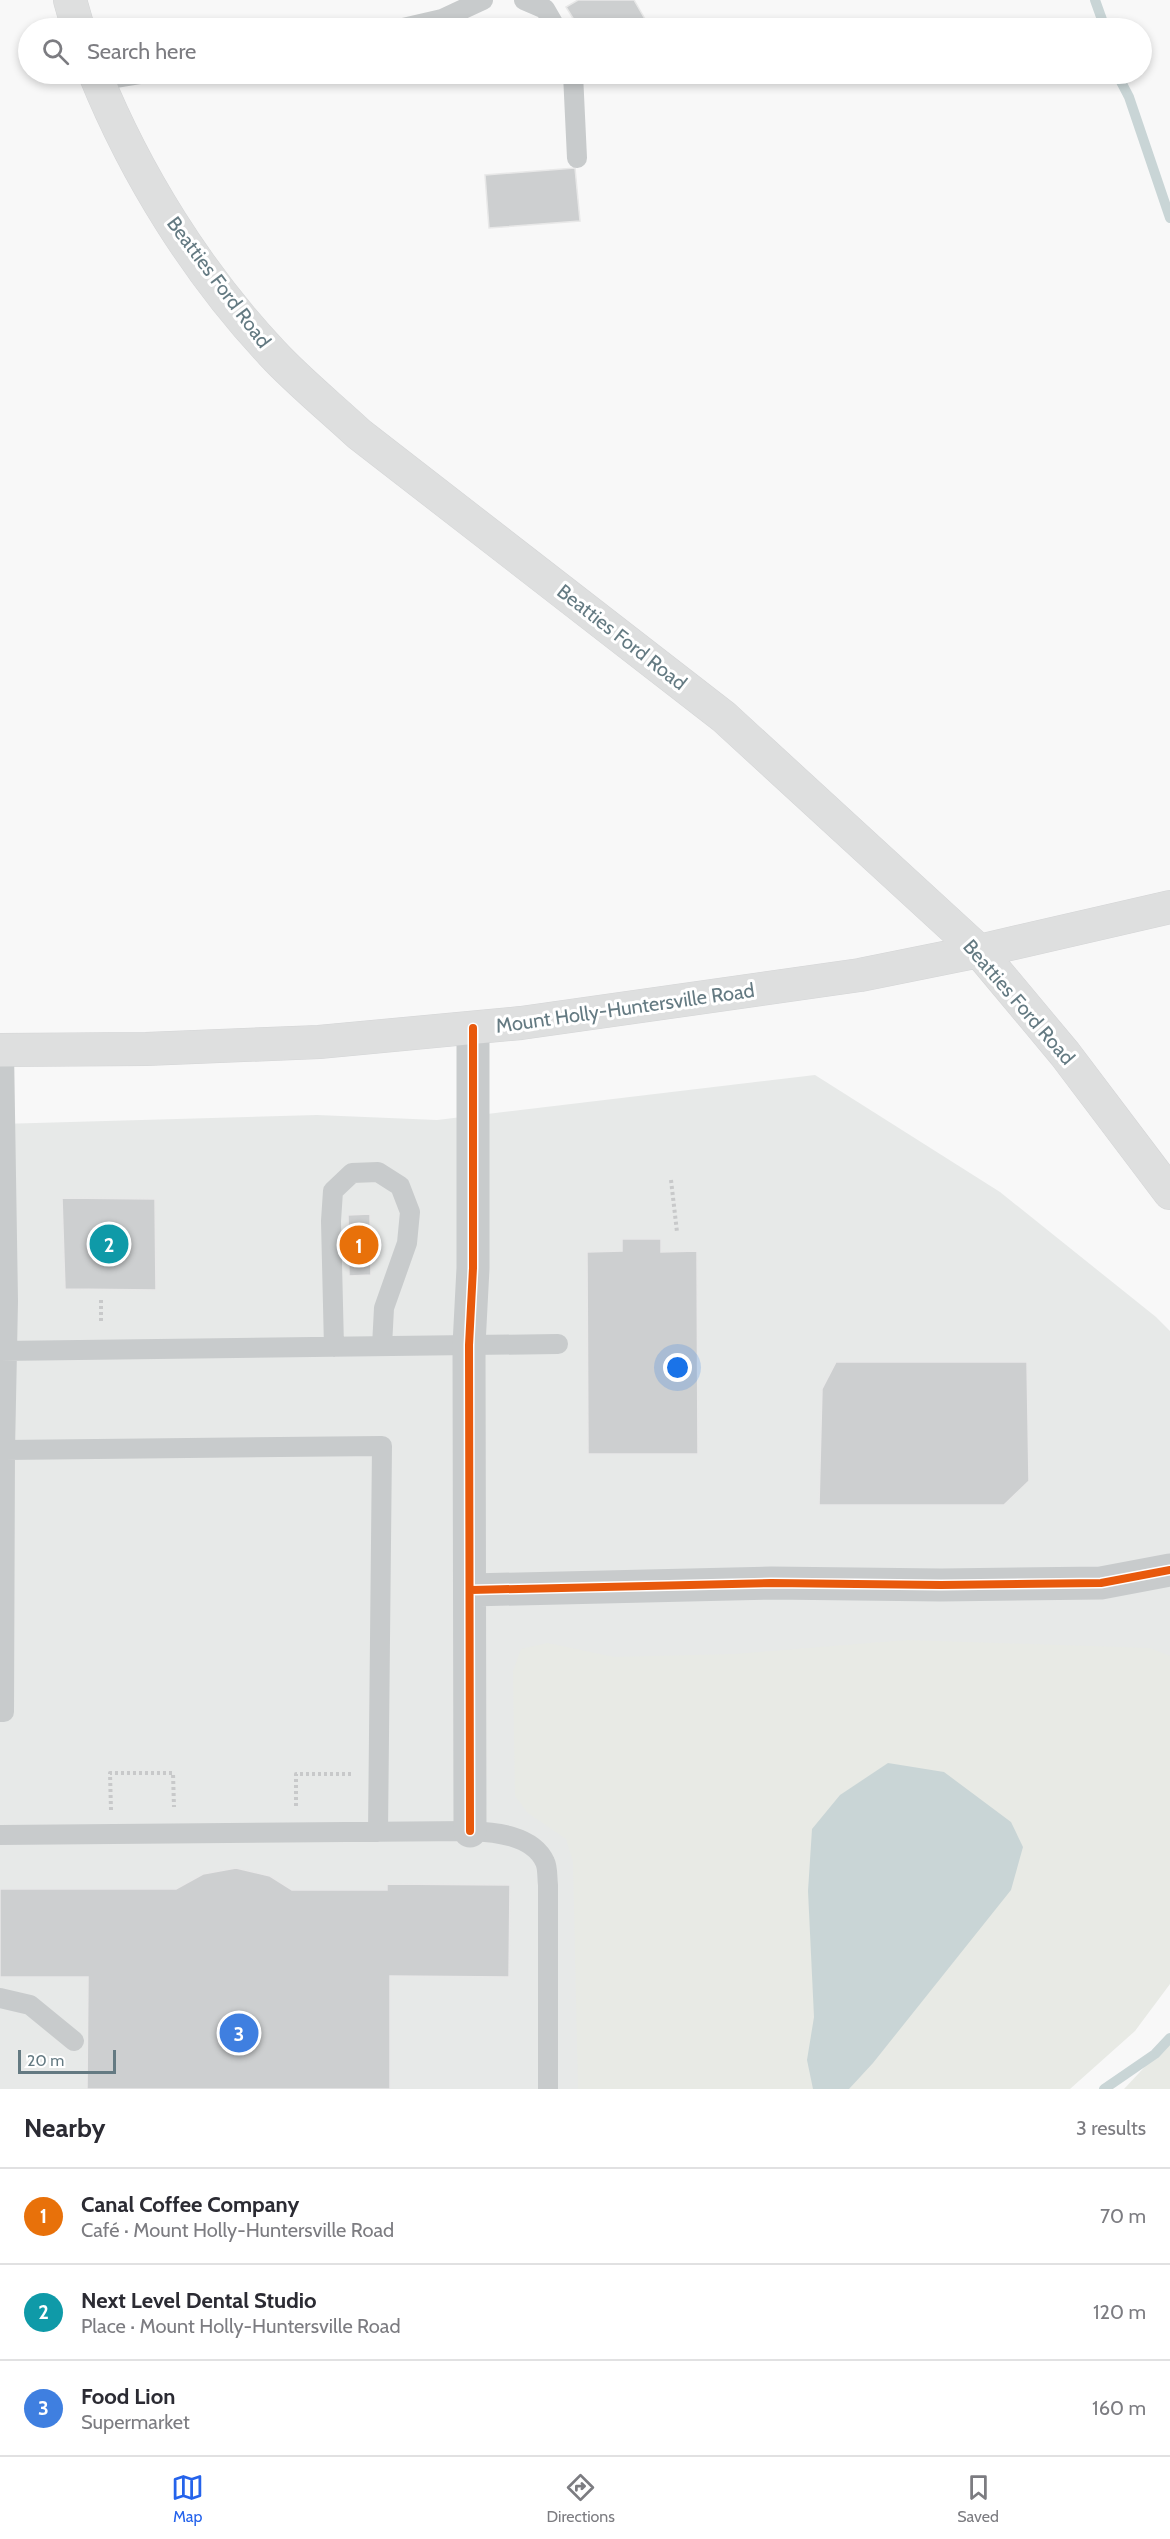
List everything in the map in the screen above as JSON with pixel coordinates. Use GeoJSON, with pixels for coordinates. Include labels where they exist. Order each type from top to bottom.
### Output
{"type":"FeatureCollection","features":[{"type":"Feature","properties":{"kind":"main road"},"geometry":{"type":"LineString","coordinates":[[70,0],[75,18]]}},
{"type":"Feature","properties":{"kind":"main road","name":"Beatties Ford Road"},"geometry":{"type":"LineString","coordinates":[[99,84],[116,124],[158,200],[216,285],[271,352],[359,434],[724,717],[979,951],[1065,1054],[1170,1193]]}},
{"type":"Feature","properties":{"kind":"main road","name":"Mount Holly-Huntersville Road"},"geometry":{"type":"LineString","coordinates":[[2,1050],[146,1049],[287,1043],[473,1028],[860,975],[979,951],[1170,907]]}},
{"type":"Feature","properties":{"kind":"street"},"geometry":{"type":"LineString","coordinates":[[470,1831],[469,1345],[473,1268],[473,1028]]}},
{"type":"Feature","properties":{"kind":"street"},"geometry":{"type":"LineString","coordinates":[[471,1590],[771,1583],[941,1585],[1101,1583],[1170,1569]]}},
{"type":"Feature","properties":{"kind":"lane"},"geometry":{"type":"LineString","coordinates":[[444,18],[483,0]]}},
{"type":"Feature","properties":{"kind":"lane"},"geometry":{"type":"LineString","coordinates":[[524,0],[545,9],[550,18]]}},
{"type":"Feature","properties":{"kind":"lane"},"geometry":{"type":"LineString","coordinates":[[574,84],[578,158]]}},
{"type":"Feature","properties":{"kind":"lane"},"geometry":{"type":"LineString","coordinates":[[0,1712],[4,1712],[5,1450],[2,1050]]}},
{"type":"Feature","properties":{"kind":"lane"},"geometry":{"type":"LineString","coordinates":[[334,1347],[331,1221],[333,1191],[352,1173],[378,1172],[400,1186],[410,1212],[407,1243],[384,1308],[382,1346]]}},
{"type":"Feature","properties":{"kind":"lane"},"geometry":{"type":"LineString","coordinates":[[3,1351],[558,1344]]}},
{"type":"Feature","properties":{"kind":"lane"},"geometry":{"type":"LineString","coordinates":[[5,1450],[382,1446],[378,1832]]}},
{"type":"Feature","properties":{"kind":"lane"},"geometry":{"type":"LineString","coordinates":[[0,1835],[470,1831],[510,1836],[532,1847],[545,1862],[548,1885],[548,2089]]}},
{"type":"Feature","properties":{"kind":"lane"},"geometry":{"type":"LineString","coordinates":[[0,1998],[30,2004],[74,2041]]}},
{"type":"Feature","properties":{"kind":"path"},"geometry":{"type":"LineString","coordinates":[[671,1180],[677,1232]]}},
{"type":"Feature","properties":{"kind":"shaded area"},"geometry":{"type":"Polygon","coordinates":[[[815,1075],[1000,1192],[1156,1317],[1170,1331],[1170,1724],[868,2089],[0,2089],[0,1124],[317,1115],[437,1120],[815,1075]]]}},
{"type":"Feature","properties":{"kind":"shaded area"},"geometry":{"type":"Polygon","coordinates":[[[907,1640],[1150,1648],[1170,1656],[1170,1984],[1135,2031],[1070,2089],[578,2089],[573,1862],[566,1839],[528,1813],[515,1796],[513,1671],[521,1649],[548,1643],[614,1657],[734,1654],[907,1640]]]}},
{"type":"Feature","properties":{"kind":"shaded area"},"geometry":{"type":"Polygon","coordinates":[[[888,1763],[944,1772],[1011,1822],[1023,1847],[1011,1890],[873,2063],[849,2089],[813,2089],[807,2060],[814,2017],[808,1891],[812,1829],[840,1795],[888,1763]]]}},
{"type":"Feature","properties":{"kind":"shaded area"},"geometry":{"type":"Polygon","coordinates":[[[1170,2040],[1170,2089],[1124,2089],[1170,2040]]]}},
{"type":"Feature","properties":{"kind":"building"},"geometry":{"type":"Polygon","coordinates":[[[578,0],[634,0],[644,18],[573,18],[566,7],[578,0]]]}},
{"type":"Feature","properties":{"kind":"building"},"geometry":{"type":"Polygon","coordinates":[[[575,168],[580,221],[489,228],[485,175],[575,168]]]}},
{"type":"Feature","properties":{"kind":"building"},"geometry":{"type":"Polygon","coordinates":[[[62,1198],[155,1199],[156,1290],[65,1289],[62,1198]]]}},
{"type":"Feature","properties":{"kind":"building"},"geometry":{"type":"Polygon","coordinates":[[[370,1214],[371,1275],[349,1276],[348,1215],[370,1214]]]}},
{"type":"Feature","properties":{"kind":"building"},"geometry":{"type":"Polygon","coordinates":[[[622,1239],[661,1239],[661,1252],[697,1251],[698,1454],[588,1454],[587,1252],[622,1251],[622,1239]]]}},
{"type":"Feature","properties":{"kind":"building"},"geometry":{"type":"Polygon","coordinates":[[[836,1362],[1027,1362],[1029,1481],[1004,1505],[819,1505],[822,1389],[836,1362]]]}},
{"type":"Feature","properties":{"kind":"building"},"geometry":{"type":"Polygon","coordinates":[[[236,1868],[270,1876],[292,1890],[387,1890],[387,1884],[510,1885],[509,1977],[390,1976],[390,2089],[87,2089],[88,1977],[0,1977],[0,1889],[176,1889],[203,1874],[236,1868]]]}},
{"type":"Feature","properties":{"kind":"waterway"},"geometry":{"type":"LineString","coordinates":[[1095,0],[1101,18]]}},
{"type":"Feature","properties":{"kind":"waterway"},"geometry":{"type":"LineString","coordinates":[[1122,84],[1129,97],[1170,218]]}},
{"type":"Feature","properties":{"kind":"waterway"},"geometry":{"type":"LineString","coordinates":[[1104,2089],[1155,2054],[1170,2038]]}},
{"type":"Feature","properties":{"kind":"cycle path"},"geometry":{"type":"LineString","coordinates":[[470,1831],[469,1345],[473,1268],[473,1028]]}},
{"type":"Feature","properties":{"kind":"cycle path"},"geometry":{"type":"LineString","coordinates":[[471,1590],[771,1583],[941,1585],[1101,1583],[1170,1570]]}},
{"type":"Feature","properties":{"kind":"place","name":"Next Level Dental Studio"},"geometry":{"type":"Point","coordinates":[109,1244]}},
{"type":"Feature","properties":{"kind":"place","name":"Canal Coffee Company"},"geometry":{"type":"Point","coordinates":[359,1245]}},
{"type":"Feature","properties":{"kind":"place","name":"Food Lion"},"geometry":{"type":"Point","coordinates":[239,2033]}}]}
